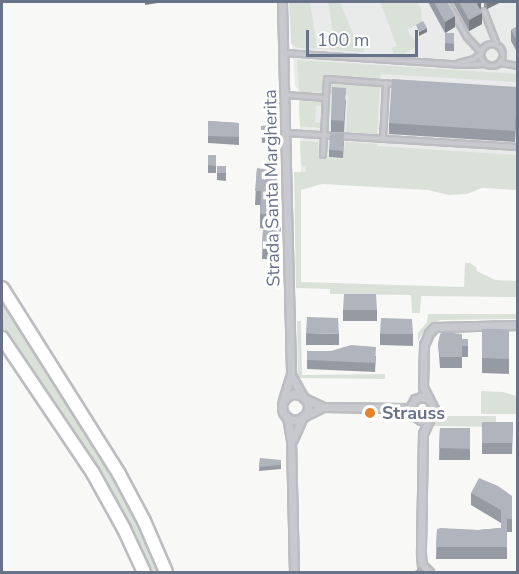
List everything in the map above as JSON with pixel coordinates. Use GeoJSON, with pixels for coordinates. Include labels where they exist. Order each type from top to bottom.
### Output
{"type":"FeatureCollection","features":[{"type":"Feature","properties":{"kind":"highway"},"geometry":{"type":"LineString","coordinates":[[2,288],[119,474],[144,521],[166,573]]}},
{"type":"Feature","properties":{"kind":"highway"},"geometry":{"type":"LineString","coordinates":[[2,338],[93,473],[124,529],[144,573]]}},
{"type":"Feature","properties":{"kind":"street","name":"Strada Santa Margherita"},"geometry":{"type":"LineString","coordinates":[[282,2],[287,133],[291,374],[283,401]]}},
{"type":"Feature","properties":{"kind":"street"},"geometry":{"type":"LineString","coordinates":[[429,573],[422,565],[421,555],[423,434],[434,409],[423,387],[424,345],[429,333],[435,327],[518,325]]}},
{"type":"Feature","properties":{"kind":"street","name":"Strada Santa Margherita"},"geometry":{"type":"LineString","coordinates":[[291,374],[304,398]]}},
{"type":"Feature","properties":{"kind":"street"},"geometry":{"type":"LineString","coordinates":[[411,412],[423,387]]}},
{"type":"Feature","properties":{"kind":"street"},"geometry":{"type":"LineString","coordinates":[[294,573],[292,445],[287,417],[282,410],[283,401],[293,394],[323,407],[402,408],[411,412],[418,420],[423,434]]}},
{"type":"Feature","properties":{"kind":"street"},"geometry":{"type":"LineString","coordinates":[[292,445],[308,410],[304,398]]}},
{"type":"Feature","properties":{"kind":"street"},"geometry":{"type":"LineString","coordinates":[[402,408],[415,400],[429,399]]}},
{"type":"Feature","properties":{"kind":"street"},"geometry":{"type":"LineString","coordinates":[[287,417],[295,420],[323,407]]}},
{"type":"Feature","properties":{"kind":"street"},"geometry":{"type":"LineString","coordinates":[[418,420],[429,418]]}},
{"type":"Feature","properties":{"kind":"lane"},"geometry":{"type":"LineString","coordinates":[[447,2],[486,64]]}},
{"type":"Feature","properties":{"kind":"lane"},"geometry":{"type":"LineString","coordinates":[[284,53],[495,66],[500,63],[504,53],[497,44],[484,11]]}},
{"type":"Feature","properties":{"kind":"lane"},"geometry":{"type":"LineString","coordinates":[[459,63],[474,59],[481,53],[488,44],[492,29]]}},
{"type":"Feature","properties":{"kind":"lane"},"geometry":{"type":"LineString","coordinates":[[488,44],[497,44]]}},
{"type":"Feature","properties":{"kind":"lane"},"geometry":{"type":"LineString","coordinates":[[500,63],[518,66]]}},
{"type":"Feature","properties":{"kind":"lane"},"geometry":{"type":"LineString","coordinates":[[322,155],[327,79],[398,84]]}},
{"type":"Feature","properties":{"kind":"lane"},"geometry":{"type":"LineString","coordinates":[[383,139],[386,83]]}},
{"type":"Feature","properties":{"kind":"lane"},"geometry":{"type":"LineString","coordinates":[[286,96],[326,98]]}},
{"type":"Feature","properties":{"kind":"lane"},"geometry":{"type":"LineString","coordinates":[[287,133],[518,147]]}},
{"type":"Feature","properties":{"kind":"shaded area"},"geometry":{"type":"Polygon","coordinates":[[[289,2],[310,2],[317,47],[322,46],[323,49],[298,48],[291,44],[289,2]]]}},
{"type":"Feature","properties":{"kind":"shaded area"},"geometry":{"type":"Polygon","coordinates":[[[290,2],[517,2],[517,185],[301,172],[299,92],[295,86],[290,2]]]}},
{"type":"Feature","properties":{"kind":"shaded area"},"geometry":{"type":"Polygon","coordinates":[[[328,2],[340,2],[359,49],[364,48],[364,52],[330,50],[329,45],[335,44],[328,2]]]}},
{"type":"Feature","properties":{"kind":"shaded area"},"geometry":{"type":"Polygon","coordinates":[[[380,2],[417,2],[421,9],[422,22],[407,30],[418,46],[404,54],[394,54],[392,48],[397,46],[380,2]]]}},
{"type":"Feature","properties":{"kind":"shaded area"},"geometry":{"type":"Polygon","coordinates":[[[297,60],[517,74],[517,82],[381,74],[380,80],[324,76],[323,93],[299,92],[297,60]]]}},
{"type":"Feature","properties":{"kind":"shaded area"},"geometry":{"type":"Polygon","coordinates":[[[330,83],[380,86],[377,134],[346,132],[348,95],[329,94],[330,83]]]}},
{"type":"Feature","properties":{"kind":"shaded area"},"geometry":{"type":"Polygon","coordinates":[[[299,101],[322,102],[322,106],[316,106],[315,122],[321,123],[321,128],[300,126],[299,101]]]}},
{"type":"Feature","properties":{"kind":"shaded area"},"geometry":{"type":"Polygon","coordinates":[[[300,141],[318,142],[319,158],[343,159],[345,142],[517,155],[517,190],[482,188],[467,194],[449,195],[428,190],[322,184],[301,190],[301,282],[464,287],[465,263],[470,263],[476,267],[477,271],[495,280],[517,281],[517,297],[421,296],[420,313],[412,313],[411,295],[330,294],[330,289],[296,288],[294,172],[306,172],[306,166],[301,165],[300,141]]]}},
{"type":"Feature","properties":{"kind":"shaded area"},"geometry":{"type":"Polygon","coordinates":[[[2,298],[88,432],[133,510],[162,572],[149,572],[2,329],[2,298]]]}},
{"type":"Feature","properties":{"kind":"shaded area"},"geometry":{"type":"Polygon","coordinates":[[[428,314],[517,314],[517,319],[440,320],[426,328],[418,341],[418,333],[427,322],[428,314]]]}},
{"type":"Feature","properties":{"kind":"shaded area"},"geometry":{"type":"Polygon","coordinates":[[[297,321],[301,321],[302,375],[385,374],[385,379],[298,378],[297,321]]]}},
{"type":"Feature","properties":{"kind":"shaded area"},"geometry":{"type":"Polygon","coordinates":[[[481,391],[503,392],[517,396],[517,414],[481,414],[481,391]]]}},
{"type":"Feature","properties":{"kind":"shaded area"},"geometry":{"type":"Polygon","coordinates":[[[441,416],[496,416],[496,427],[433,426],[441,416]]]}},
{"type":"Feature","properties":{"kind":"building"},"geometry":{"type":"Polygon","coordinates":[[[434,2],[447,2],[455,16],[445,22],[434,2]]]}},
{"type":"Feature","properties":{"kind":"building"},"geometry":{"type":"Polygon","coordinates":[[[459,2],[478,2],[482,13],[469,20],[459,2]]]}},
{"type":"Feature","properties":{"kind":"building"},"geometry":{"type":"Polygon","coordinates":[[[423,21],[427,28],[419,32],[416,25],[423,21]]]}},
{"type":"Feature","properties":{"kind":"building"},"geometry":{"type":"Polygon","coordinates":[[[518,26],[518,42],[511,30],[518,26]]]}},
{"type":"Feature","properties":{"kind":"building"},"geometry":{"type":"Polygon","coordinates":[[[445,33],[454,33],[454,44],[445,43],[445,33]]]}},
{"type":"Feature","properties":{"kind":"building"},"geometry":{"type":"Polygon","coordinates":[[[392,79],[517,87],[518,114],[516,114],[515,131],[389,123],[392,79]]]}},
{"type":"Feature","properties":{"kind":"building"},"geometry":{"type":"Polygon","coordinates":[[[332,87],[346,88],[344,121],[331,120],[332,87]]]}},
{"type":"Feature","properties":{"kind":"building"},"geometry":{"type":"Polygon","coordinates":[[[208,121],[239,123],[239,137],[208,136],[208,121]]]}},
{"type":"Feature","properties":{"kind":"building"},"geometry":{"type":"Polygon","coordinates":[[[269,125],[271,134],[262,135],[261,126],[269,125]]]}},
{"type":"Feature","properties":{"kind":"building"},"geometry":{"type":"Polygon","coordinates":[[[330,133],[344,133],[343,151],[329,150],[330,133]]]}},
{"type":"Feature","properties":{"kind":"building"},"geometry":{"type":"Polygon","coordinates":[[[208,155],[216,155],[216,166],[208,165],[208,155]]]}},
{"type":"Feature","properties":{"kind":"building"},"geometry":{"type":"Polygon","coordinates":[[[217,166],[226,166],[226,173],[217,173],[217,166]]]}},
{"type":"Feature","properties":{"kind":"building"},"geometry":{"type":"Polygon","coordinates":[[[257,168],[277,171],[276,221],[281,222],[281,246],[262,245],[263,230],[268,230],[269,215],[260,214],[261,191],[255,191],[257,168]]]}},
{"type":"Feature","properties":{"kind":"building"},"geometry":{"type":"Polygon","coordinates":[[[344,294],[376,294],[377,310],[343,310],[344,294]]]}},
{"type":"Feature","properties":{"kind":"building"},"geometry":{"type":"Polygon","coordinates":[[[307,317],[338,318],[339,334],[306,333],[307,317]]]}},
{"type":"Feature","properties":{"kind":"building"},"geometry":{"type":"Polygon","coordinates":[[[381,318],[412,319],[413,334],[380,334],[381,318]]]}},
{"type":"Feature","properties":{"kind":"building"},"geometry":{"type":"Polygon","coordinates":[[[482,329],[509,330],[509,359],[482,358],[482,329]]]}},
{"type":"Feature","properties":{"kind":"building"},"geometry":{"type":"Polygon","coordinates":[[[444,332],[462,334],[462,339],[468,339],[468,346],[462,346],[462,357],[440,357],[438,343],[440,334],[444,332]]]}},
{"type":"Feature","properties":{"kind":"building"},"geometry":{"type":"Polygon","coordinates":[[[351,345],[376,347],[375,363],[307,360],[307,351],[331,351],[351,345]]]}},
{"type":"Feature","properties":{"kind":"building"},"geometry":{"type":"Polygon","coordinates":[[[482,422],[513,422],[512,443],[482,443],[482,422]]]}},
{"type":"Feature","properties":{"kind":"building"},"geometry":{"type":"Polygon","coordinates":[[[440,428],[470,428],[470,449],[439,448],[440,428]]]}},
{"type":"Feature","properties":{"kind":"building"},"geometry":{"type":"Polygon","coordinates":[[[260,458],[281,460],[281,465],[259,467],[260,458]]]}},
{"type":"Feature","properties":{"kind":"building"},"geometry":{"type":"Polygon","coordinates":[[[479,478],[498,486],[512,496],[512,519],[507,519],[507,547],[436,547],[437,529],[501,528],[501,510],[471,493],[479,478]]]}},
{"type":"Feature","properties":{"kind":"building"},"geometry":{"type":"Polygon","coordinates":[[[420,567],[423,573],[417,573],[415,571],[420,567]]]}},
{"type":"Feature","properties":{"kind":"place","name":"Strauss"},"geometry":{"type":"Point","coordinates":[370,413]}}]}
